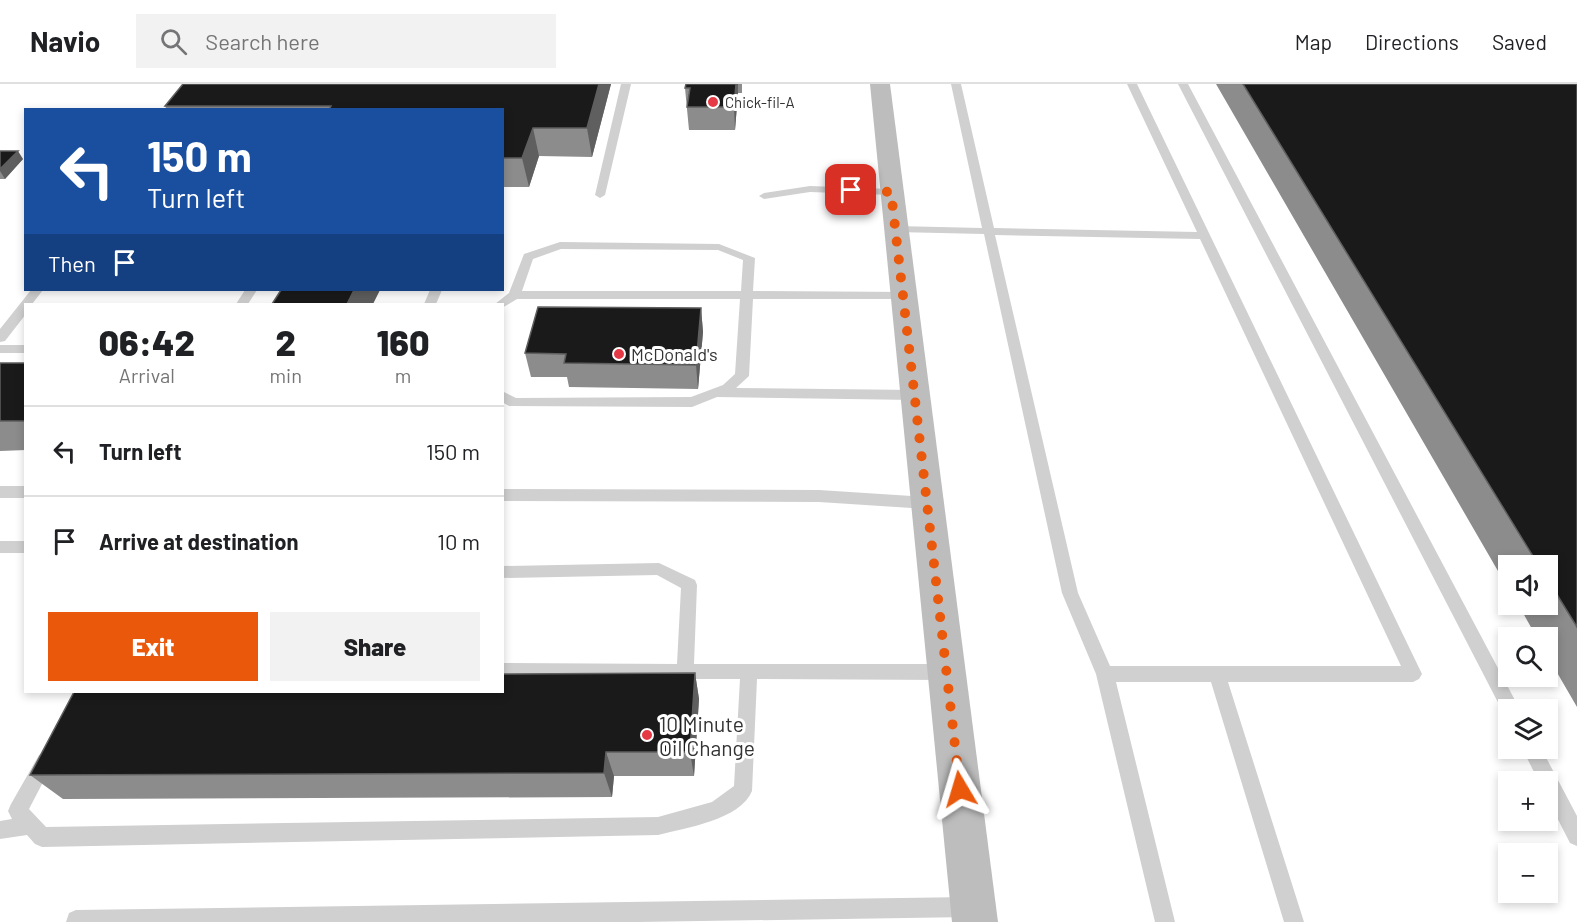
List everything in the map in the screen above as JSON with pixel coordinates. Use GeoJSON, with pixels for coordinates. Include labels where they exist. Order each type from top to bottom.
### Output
{"type":"FeatureCollection","features":[{"type":"Feature","properties":{"kind":"main road"},"geometry":{"type":"LineString","coordinates":[[880,84],[974,915]]}},
{"type":"Feature","properties":{"kind":"lane"},"geometry":{"type":"LineString","coordinates":[[600,195],[626,84]]}},
{"type":"Feature","properties":{"kind":"lane"},"geometry":{"type":"LineString","coordinates":[[956,84],[1070,593],[1105,674],[1165,922]]}},
{"type":"Feature","properties":{"kind":"lane"},"geometry":{"type":"LineString","coordinates":[[1105,674],[1413,674],[1132,84]]}},
{"type":"Feature","properties":{"kind":"lane"},"geometry":{"type":"LineString","coordinates":[[1183,84],[1505,699]]}},
{"type":"Feature","properties":{"kind":"lane"},"geometry":{"type":"LineString","coordinates":[[764,196],[810,189],[891,192]]}},
{"type":"Feature","properties":{"kind":"lane"},"geometry":{"type":"LineString","coordinates":[[896,229],[1204,236]]}},
{"type":"Feature","properties":{"kind":"lane"},"geometry":{"type":"LineString","coordinates":[[504,397],[514,403],[692,402],[728,388],[742,376],[749,258],[719,247],[560,245],[528,257],[514,295]]}},
{"type":"Feature","properties":{"kind":"lane"},"geometry":{"type":"LineString","coordinates":[[502,303],[514,295],[903,295]]}},
{"type":"Feature","properties":{"kind":"lane"},"geometry":{"type":"LineString","coordinates":[[0,338],[24,308]]}},
{"type":"Feature","properties":{"kind":"lane"},"geometry":{"type":"LineString","coordinates":[[0,349],[24,349]]}},
{"type":"Feature","properties":{"kind":"lane"},"geometry":{"type":"LineString","coordinates":[[715,393],[915,395]]}},
{"type":"Feature","properties":{"kind":"lane"},"geometry":{"type":"LineString","coordinates":[[0,492],[24,492]]}},
{"type":"Feature","properties":{"kind":"lane"},"geometry":{"type":"LineString","coordinates":[[504,495],[819,496],[927,502]]}},
{"type":"Feature","properties":{"kind":"lane"},"geometry":{"type":"LineString","coordinates":[[0,547],[24,547]]}},
{"type":"Feature","properties":{"kind":"lane"},"geometry":{"type":"LineString","coordinates":[[504,572],[659,569],[689,585],[685,671]]}},
{"type":"Feature","properties":{"kind":"lane"},"geometry":{"type":"LineString","coordinates":[[504,671],[946,672]]}},
{"type":"Feature","properties":{"kind":"lane"},"geometry":{"type":"LineString","coordinates":[[56,741],[18,811],[42,837],[658,826],[717,810],[743,791],[749,671]]}},
{"type":"Feature","properties":{"kind":"lane"},"geometry":{"type":"LineString","coordinates":[[1217,674],[1294,922]]}},
{"type":"Feature","properties":{"kind":"lane"},"geometry":{"type":"LineString","coordinates":[[1537,759],[1577,836]]}},
{"type":"Feature","properties":{"kind":"lane"},"geometry":{"type":"LineString","coordinates":[[0,830],[31,825]]}},
{"type":"Feature","properties":{"kind":"lane"},"geometry":{"type":"LineString","coordinates":[[76,922],[76,920],[974,915]]}},
{"type":"Feature","properties":{"kind":"building"},"geometry":{"type":"Polygon","coordinates":[[[183,84],[599,84],[587,128],[533,128],[522,158],[504,158],[504,108],[165,106],[183,84]]]}},
{"type":"Feature","properties":{"kind":"building"},"geometry":{"type":"Polygon","coordinates":[[[686,84],[736,84],[734,107],[687,107],[690,88],[685,88],[686,84]]]}},
{"type":"Feature","properties":{"kind":"building"},"geometry":{"type":"Polygon","coordinates":[[[1243,84],[1577,84],[1577,627],[1558,596],[1558,555],[1532,555],[1243,84]]]}},
{"type":"Feature","properties":{"kind":"building"},"geometry":{"type":"Polygon","coordinates":[[[0,151],[18,151],[0,169],[0,151]]]}},
{"type":"Feature","properties":{"kind":"building"},"geometry":{"type":"Polygon","coordinates":[[[280,291],[354,291],[348,303],[273,303],[280,291]]]}},
{"type":"Feature","properties":{"kind":"building"},"geometry":{"type":"Polygon","coordinates":[[[538,307],[701,308],[696,365],[564,363],[566,354],[525,353],[538,307]]]}},
{"type":"Feature","properties":{"kind":"building"},"geometry":{"type":"Polygon","coordinates":[[[0,363],[24,363],[24,421],[0,421],[0,363]]]}},
{"type":"Feature","properties":{"kind":"building"},"geometry":{"type":"Polygon","coordinates":[[[695,673],[690,752],[606,752],[604,773],[30,775],[73,693],[504,693],[504,674],[695,673]]]}},
{"type":"Feature","properties":{"kind":"place","name":"Chick-fil-A"},"geometry":{"type":"Point","coordinates":[713,102]}},
{"type":"Feature","properties":{"kind":"place","name":"McDonald's"},"geometry":{"type":"Point","coordinates":[619,354]}},
{"type":"Feature","properties":{"kind":"place","name":"10 Minute Oil Change"},"geometry":{"type":"Point","coordinates":[647,735]}},
{"type":"Feature","properties":{"kind":"route"},"geometry":{"type":"LineString","coordinates":[[851,190],[891,192],[960,789]]}}]}
